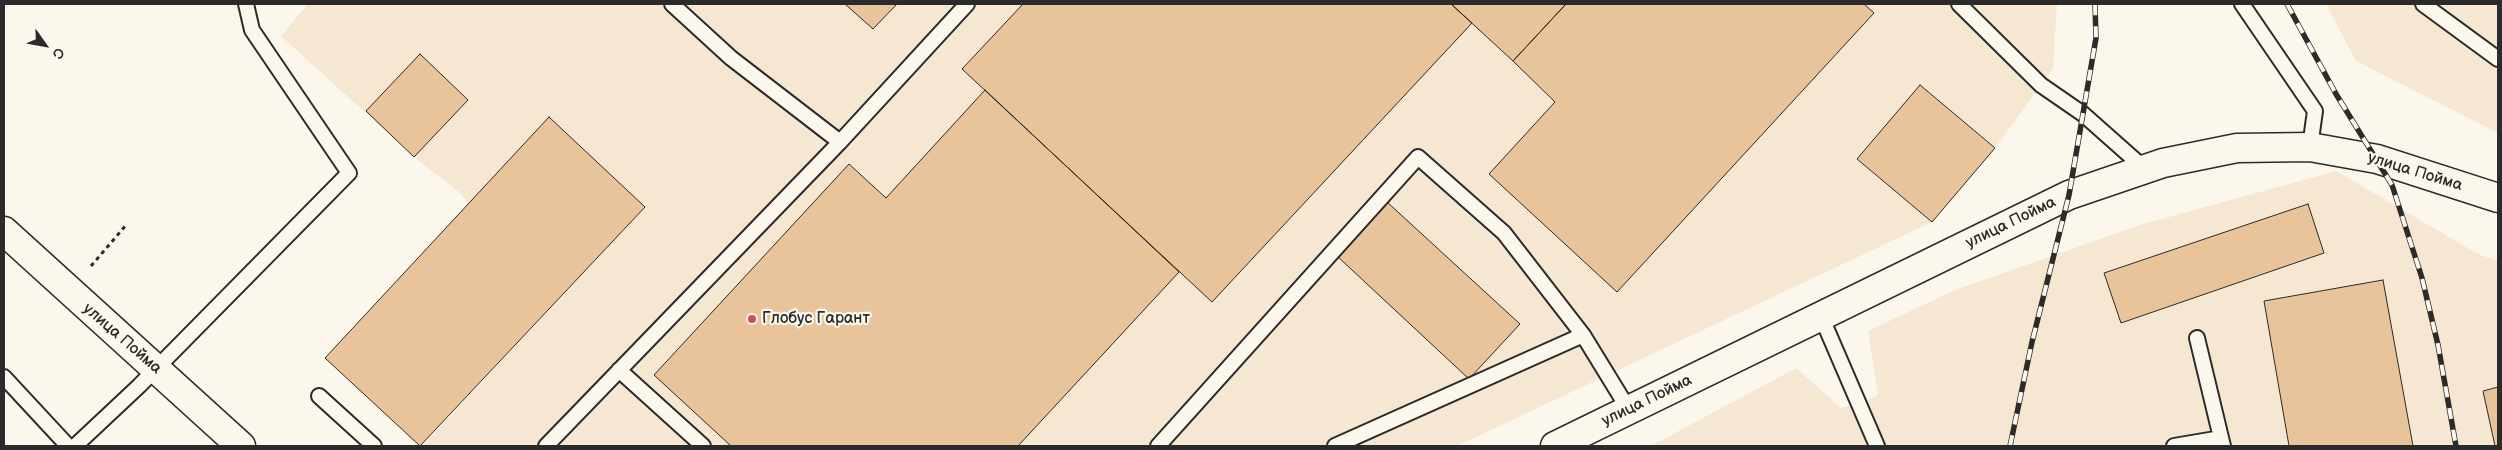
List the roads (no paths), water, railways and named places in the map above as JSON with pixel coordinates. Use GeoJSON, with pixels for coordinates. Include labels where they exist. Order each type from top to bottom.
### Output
{"type":"FeatureCollection","features":[{"type":"Feature","properties":{"kind":"street","name":"улица Пойма"},"geometry":{"type":"LineString","coordinates":[[1555,446],[2069,195],[2163,163],[2237,148],[2310,147],[2377,159],[2498,198]]}},
{"type":"Feature","properties":{"kind":"street","name":"улица Пойма"},"geometry":{"type":"LineString","coordinates":[[4,231],[241,446]]}},
{"type":"Feature","properties":{"kind":"lane"},"geometry":{"type":"LineString","coordinates":[[75,446],[156,368],[349,173],[252,30],[246,4]]}},
{"type":"Feature","properties":{"kind":"lane"},"geometry":{"type":"LineString","coordinates":[[672,4],[731,58],[840,142]]}},
{"type":"Feature","properties":{"kind":"lane"},"geometry":{"type":"LineString","coordinates":[[546,446],[840,142],[967,4]]}},
{"type":"Feature","properties":{"kind":"lane"},"geometry":{"type":"LineString","coordinates":[[1959,4],[2041,85],[2083,114],[2145,169]]}},
{"type":"Feature","properties":{"kind":"lane"},"geometry":{"type":"LineString","coordinates":[[2242,4],[2316,111],[2310,147]]}},
{"type":"Feature","properties":{"kind":"lane"},"geometry":{"type":"LineString","coordinates":[[2423,4],[2498,59]]}},
{"type":"Feature","properties":{"kind":"lane"},"geometry":{"type":"LineString","coordinates":[[1158,446],[1418,157],[1504,233],[1582,334],[1629,410]]}},
{"type":"Feature","properties":{"kind":"lane"},"geometry":{"type":"LineString","coordinates":[[1821,316],[1877,446]]}},
{"type":"Feature","properties":{"kind":"lane"},"geometry":{"type":"LineString","coordinates":[[1335,446],[1582,334]]}},
{"type":"Feature","properties":{"kind":"lane"},"geometry":{"type":"LineString","coordinates":[[2174,446],[2222,442],[2198,338]]}},
{"type":"Feature","properties":{"kind":"lane"},"geometry":{"type":"LineString","coordinates":[[619,370],[703,446]]}},
{"type":"Feature","properties":{"kind":"lane"},"geometry":{"type":"LineString","coordinates":[[4,377],[68,446]]}},
{"type":"Feature","properties":{"kind":"lane"},"geometry":{"type":"LineString","coordinates":[[319,396],[374,446]]}},
{"type":"Feature","properties":{"kind":"railway"},"geometry":{"type":"LineString","coordinates":[[2010,446],[2032,342],[2069,195],[2096,38],[2095,4]]}},
{"type":"Feature","properties":{"kind":"railway"},"geometry":{"type":"LineString","coordinates":[[2287,4],[2336,94],[2392,185],[2422,278],[2438,345],[2456,446]]}},
{"type":"Feature","properties":{"kind":"place","name":"Глобус Гарант"},"geometry":{"type":"Point","coordinates":[752,319]}}]}
